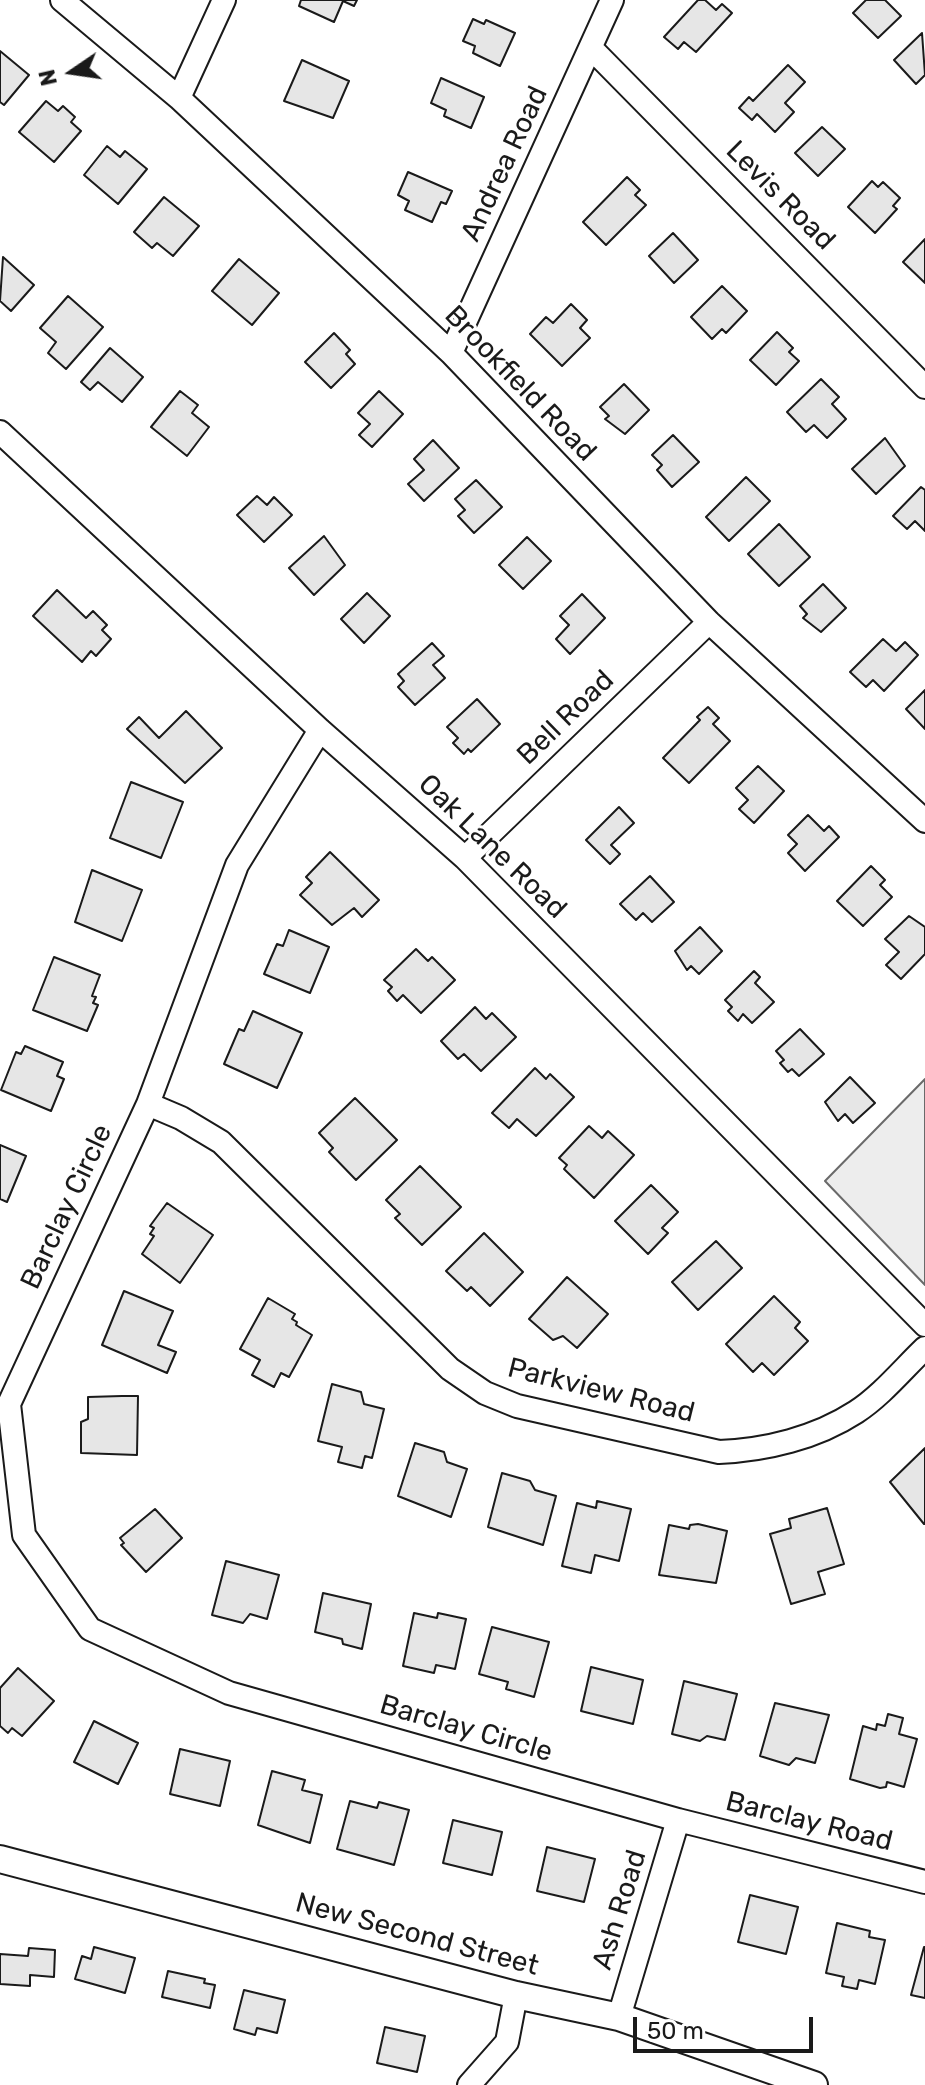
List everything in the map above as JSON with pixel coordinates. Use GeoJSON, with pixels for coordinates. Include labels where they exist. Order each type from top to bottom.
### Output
{"type":"FeatureCollection","features":[{"type":"Feature","properties":{"kind":"street","name":"Brookfield Road"},"geometry":{"type":"LineString","coordinates":[[62,0],[179,98],[451,353],[709,622],[925,821]]}},
{"type":"Feature","properties":{"kind":"street"},"geometry":{"type":"LineString","coordinates":[[179,98],[224,0]]}},
{"type":"Feature","properties":{"kind":"street","name":"Andrea Road"},"geometry":{"type":"LineString","coordinates":[[451,353],[612,0]]}},
{"type":"Feature","properties":{"kind":"street","name":"Levis Road"},"geometry":{"type":"LineString","coordinates":[[591,48],[925,387]]}},
{"type":"Feature","properties":{"kind":"street","name":"Oak Lane Road"},"geometry":{"type":"LineString","coordinates":[[0,432],[320,730],[465,858],[925,1325]]}},
{"type":"Feature","properties":{"kind":"street","name":"Bell Road"},"geometry":{"type":"LineString","coordinates":[[465,858],[709,622]]}},
{"type":"Feature","properties":{"kind":"street","name":"Barclay Circle"},"geometry":{"type":"LineString","coordinates":[[320,730],[237,865],[148,1104],[9,1404],[24,1535],[90,1629],[229,1693],[678,1820]]}},
{"type":"Feature","properties":{"kind":"street","name":"Parkview Road"},"geometry":{"type":"LineString","coordinates":[[148,1104],[181,1118],[221,1142],[450,1369],[485,1393],[517,1406],[719,1452],[744,1451],[806,1437],[859,1411],[925,1348]]}},
{"type":"Feature","properties":{"kind":"street","name":"Barclay Road"},"geometry":{"type":"LineString","coordinates":[[678,1820],[925,1882]]}},
{"type":"Feature","properties":{"kind":"street","name":"Ash Road"},"geometry":{"type":"LineString","coordinates":[[619,2017],[678,1820]]}},
{"type":"Feature","properties":{"kind":"street","name":"New Second Street"},"geometry":{"type":"LineString","coordinates":[[0,1859],[516,1995],[619,2017],[814,2085]]}},
{"type":"Feature","properties":{"kind":"street"},"geometry":{"type":"LineString","coordinates":[[469,2085],[507,2042],[516,1995]]}},
{"type":"Feature","properties":{"kind":"shaded area"},"geometry":{"type":"Polygon","coordinates":[[[925,1079],[925,1285],[825,1181],[925,1079]]]}},
{"type":"Feature","properties":{"kind":"building"},"geometry":{"type":"Polygon","coordinates":[[[301,0],[357,0],[354,6],[343,1],[334,22],[299,6],[301,0]]]}},
{"type":"Feature","properties":{"kind":"building"},"geometry":{"type":"Polygon","coordinates":[[[698,0],[705,0],[716,10],[722,4],[732,13],[696,52],[684,42],[678,49],[664,37],[698,0]]]}},
{"type":"Feature","properties":{"kind":"building"},"geometry":{"type":"Polygon","coordinates":[[[866,0],[885,0],[901,16],[878,38],[853,13],[866,0]]]}},
{"type":"Feature","properties":{"kind":"building"},"geometry":{"type":"Polygon","coordinates":[[[473,19],[484,24],[486,20],[515,33],[500,66],[473,53],[475,46],[463,41],[473,19]]]}},
{"type":"Feature","properties":{"kind":"building"},"geometry":{"type":"Polygon","coordinates":[[[922,33],[925,75],[916,84],[894,60],[922,33]]]}},
{"type":"Feature","properties":{"kind":"building"},"geometry":{"type":"Polygon","coordinates":[[[0,51],[29,75],[4,105],[0,102],[0,51]]]}},
{"type":"Feature","properties":{"kind":"building"},"geometry":{"type":"Polygon","coordinates":[[[302,60],[349,81],[333,118],[284,101],[302,60]]]}},
{"type":"Feature","properties":{"kind":"building"},"geometry":{"type":"Polygon","coordinates":[[[788,65],[805,82],[785,103],[794,112],[775,132],[757,114],[752,120],[739,108],[749,97],[753,101],[788,65]]]}},
{"type":"Feature","properties":{"kind":"building"},"geometry":{"type":"Polygon","coordinates":[[[441,78],[484,97],[471,128],[444,116],[446,110],[431,103],[441,78]]]}},
{"type":"Feature","properties":{"kind":"building"},"geometry":{"type":"Polygon","coordinates":[[[46,101],[58,111],[63,106],[75,117],[71,122],[81,131],[54,162],[19,132],[46,101]]]}},
{"type":"Feature","properties":{"kind":"building"},"geometry":{"type":"Polygon","coordinates":[[[822,127],[845,149],[818,176],[795,153],[822,127]]]}},
{"type":"Feature","properties":{"kind":"building"},"geometry":{"type":"Polygon","coordinates":[[[107,146],[120,157],[125,151],[147,169],[118,204],[84,175],[107,146]]]}},
{"type":"Feature","properties":{"kind":"building"},"geometry":{"type":"Polygon","coordinates":[[[408,172],[452,191],[446,204],[441,202],[432,222],[405,210],[409,201],[398,195],[408,172]]]}},
{"type":"Feature","properties":{"kind":"building"},"geometry":{"type":"Polygon","coordinates":[[[627,177],[640,190],[635,195],[646,205],[606,245],[583,222],[627,177]]]}},
{"type":"Feature","properties":{"kind":"building"},"geometry":{"type":"Polygon","coordinates":[[[872,181],[878,187],[883,182],[900,198],[893,206],[897,209],[875,233],[848,207],[872,181]]]}},
{"type":"Feature","properties":{"kind":"building"},"geometry":{"type":"Polygon","coordinates":[[[164,197],[199,226],[173,256],[157,243],[152,248],[134,232],[164,197]]]}},
{"type":"Feature","properties":{"kind":"building"},"geometry":{"type":"Polygon","coordinates":[[[673,233],[698,260],[674,283],[649,256],[673,233]]]}},
{"type":"Feature","properties":{"kind":"building"},"geometry":{"type":"Polygon","coordinates":[[[925,239],[925,283],[903,262],[925,239]]]}},
{"type":"Feature","properties":{"kind":"building"},"geometry":{"type":"Polygon","coordinates":[[[3,257],[34,285],[11,311],[0,301],[3,257]]]}},
{"type":"Feature","properties":{"kind":"building"},"geometry":{"type":"Polygon","coordinates":[[[239,259],[279,293],[252,325],[212,291],[239,259]]]}},
{"type":"Feature","properties":{"kind":"building"},"geometry":{"type":"Polygon","coordinates":[[[722,286],[747,311],[726,333],[722,329],[712,339],[691,317],[722,286]]]}},
{"type":"Feature","properties":{"kind":"building"},"geometry":{"type":"Polygon","coordinates":[[[68,296],[103,327],[66,369],[48,353],[56,342],[40,328],[68,296]]]}},
{"type":"Feature","properties":{"kind":"building"},"geometry":{"type":"Polygon","coordinates":[[[571,304],[587,320],[580,328],[590,338],[562,366],[530,334],[546,317],[553,323],[571,304]]]}},
{"type":"Feature","properties":{"kind":"building"},"geometry":{"type":"Polygon","coordinates":[[[777,332],[793,348],[789,352],[799,361],[776,385],[750,360],[777,332]]]}},
{"type":"Feature","properties":{"kind":"building"},"geometry":{"type":"Polygon","coordinates":[[[334,333],[350,350],[346,354],[355,364],[331,388],[305,362],[334,333]]]}},
{"type":"Feature","properties":{"kind":"building"},"geometry":{"type":"Polygon","coordinates":[[[110,348],[143,377],[122,402],[98,382],[90,390],[81,382],[110,348]]]}},
{"type":"Feature","properties":{"kind":"building"},"geometry":{"type":"Polygon","coordinates":[[[821,379],[839,397],[832,404],[846,419],[827,438],[814,425],[806,432],[787,412],[821,379]]]}},
{"type":"Feature","properties":{"kind":"building"},"geometry":{"type":"Polygon","coordinates":[[[624,384],[649,410],[625,434],[605,419],[609,416],[600,407],[624,384]]]}},
{"type":"Feature","properties":{"kind":"building"},"geometry":{"type":"Polygon","coordinates":[[[180,391],[198,405],[192,413],[209,427],[187,456],[151,427],[180,391]]]}},
{"type":"Feature","properties":{"kind":"building"},"geometry":{"type":"Polygon","coordinates":[[[379,391],[403,414],[372,447],[359,435],[370,424],[358,413],[379,391]]]}},
{"type":"Feature","properties":{"kind":"building"},"geometry":{"type":"Polygon","coordinates":[[[673,435],[699,462],[672,487],[657,470],[662,465],[652,455],[673,435]]]}},
{"type":"Feature","properties":{"kind":"building"},"geometry":{"type":"Polygon","coordinates":[[[885,438],[905,466],[876,494],[852,469],[885,438]]]}},
{"type":"Feature","properties":{"kind":"building"},"geometry":{"type":"Polygon","coordinates":[[[433,440],[459,468],[424,501],[408,484],[424,470],[414,459],[433,440]]]}},
{"type":"Feature","properties":{"kind":"building"},"geometry":{"type":"Polygon","coordinates":[[[746,477],[770,501],[729,541],[706,517],[746,477]]]}},
{"type":"Feature","properties":{"kind":"building"},"geometry":{"type":"Polygon","coordinates":[[[476,480],[502,507],[474,533],[458,516],[465,510],[455,499],[476,480]]]}},
{"type":"Feature","properties":{"kind":"building"},"geometry":{"type":"Polygon","coordinates":[[[921,487],[925,490],[925,531],[915,521],[907,529],[893,516],[921,487]]]}},
{"type":"Feature","properties":{"kind":"building"},"geometry":{"type":"Polygon","coordinates":[[[257,496],[267,505],[274,497],[292,515],[264,542],[237,515],[257,496]]]}},
{"type":"Feature","properties":{"kind":"building"},"geometry":{"type":"Polygon","coordinates":[[[779,524],[810,557],[779,586],[748,554],[779,524]]]}},
{"type":"Feature","properties":{"kind":"building"},"geometry":{"type":"Polygon","coordinates":[[[324,536],[345,565],[314,595],[289,568],[324,536]]]}},
{"type":"Feature","properties":{"kind":"building"},"geometry":{"type":"Polygon","coordinates":[[[527,537],[551,561],[523,589],[499,565],[527,537]]]}},
{"type":"Feature","properties":{"kind":"building"},"geometry":{"type":"Polygon","coordinates":[[[823,584],[846,608],[821,632],[803,618],[807,614],[800,606],[823,584]]]}},
{"type":"Feature","properties":{"kind":"building"},"geometry":{"type":"Polygon","coordinates":[[[57,590],[86,618],[93,611],[107,625],[102,630],[111,639],[96,656],[91,651],[82,662],[33,616],[57,590]]]}},
{"type":"Feature","properties":{"kind":"building"},"geometry":{"type":"Polygon","coordinates":[[[367,593],[390,616],[364,643],[341,619],[367,593]]]}},
{"type":"Feature","properties":{"kind":"building"},"geometry":{"type":"Polygon","coordinates":[[[582,594],[605,618],[570,654],[556,639],[569,625],[560,616],[582,594]]]}},
{"type":"Feature","properties":{"kind":"building"},"geometry":{"type":"Polygon","coordinates":[[[883,639],[896,651],[905,642],[918,655],[884,691],[873,680],[866,687],[850,672],[883,639]]]}},
{"type":"Feature","properties":{"kind":"building"},"geometry":{"type":"Polygon","coordinates":[[[432,643],[444,656],[433,665],[445,678],[415,705],[398,687],[404,681],[398,674],[432,643]]]}},
{"type":"Feature","properties":{"kind":"building"},"geometry":{"type":"Polygon","coordinates":[[[925,690],[925,729],[906,709],[925,690]]]}},
{"type":"Feature","properties":{"kind":"building"},"geometry":{"type":"Polygon","coordinates":[[[477,699],[500,724],[471,752],[468,749],[464,754],[453,743],[458,738],[447,727],[477,699]]]}},
{"type":"Feature","properties":{"kind":"building"},"geometry":{"type":"Polygon","coordinates":[[[708,707],[719,718],[713,724],[730,741],[689,783],[663,758],[700,720],[697,717],[708,707]]]}},
{"type":"Feature","properties":{"kind":"building"},"geometry":{"type":"Polygon","coordinates":[[[186,711],[222,748],[185,783],[127,729],[139,717],[159,738],[186,711]]]}},
{"type":"Feature","properties":{"kind":"building"},"geometry":{"type":"Polygon","coordinates":[[[758,766],[784,791],[754,823],[739,809],[748,800],[736,788],[758,766]]]}},
{"type":"Feature","properties":{"kind":"building"},"geometry":{"type":"Polygon","coordinates":[[[131,782],[183,802],[161,858],[110,838],[131,782]]]}},
{"type":"Feature","properties":{"kind":"building"},"geometry":{"type":"Polygon","coordinates":[[[619,807],[634,823],[611,845],[620,854],[610,864],[586,840],[619,807]]]}},
{"type":"Feature","properties":{"kind":"building"},"geometry":{"type":"Polygon","coordinates":[[[808,815],[824,831],[829,826],[839,837],[805,871],[788,853],[797,844],[788,835],[808,815]]]}},
{"type":"Feature","properties":{"kind":"building"},"geometry":{"type":"Polygon","coordinates":[[[330,852],[379,900],[362,917],[354,908],[332,925],[300,895],[312,883],[306,877],[330,852]]]}},
{"type":"Feature","properties":{"kind":"building"},"geometry":{"type":"Polygon","coordinates":[[[871,866],[885,880],[880,885],[892,897],[863,926],[837,901],[871,866]]]}},
{"type":"Feature","properties":{"kind":"building"},"geometry":{"type":"Polygon","coordinates":[[[92,870],[142,890],[122,941],[75,922],[92,870]]]}},
{"type":"Feature","properties":{"kind":"building"},"geometry":{"type":"Polygon","coordinates":[[[650,876],[674,902],[652,922],[643,913],[636,920],[620,904],[650,876]]]}},
{"type":"Feature","properties":{"kind":"building"},"geometry":{"type":"Polygon","coordinates":[[[909,916],[925,927],[925,954],[901,979],[886,965],[899,952],[885,939],[909,916]]]}},
{"type":"Feature","properties":{"kind":"building"},"geometry":{"type":"Polygon","coordinates":[[[700,927],[722,951],[699,974],[691,966],[687,970],[675,951],[700,927]]]}},
{"type":"Feature","properties":{"kind":"building"},"geometry":{"type":"Polygon","coordinates":[[[289,930],[329,947],[310,993],[264,974],[277,944],[283,946],[289,930]]]}},
{"type":"Feature","properties":{"kind":"building"},"geometry":{"type":"Polygon","coordinates":[[[416,949],[428,961],[432,957],[455,980],[421,1013],[403,995],[397,1001],[388,991],[392,987],[384,980],[416,949]]]}},
{"type":"Feature","properties":{"kind":"building"},"geometry":{"type":"Polygon","coordinates":[[[54,957],[100,975],[92,996],[96,997],[93,1003],[98,1005],[87,1031],[33,1010],[54,957]]]}},
{"type":"Feature","properties":{"kind":"building"},"geometry":{"type":"Polygon","coordinates":[[[754,971],[760,977],[755,983],[774,1002],[752,1023],[743,1014],[738,1021],[728,1011],[732,1007],[725,1000],[754,971]]]}},
{"type":"Feature","properties":{"kind":"building"},"geometry":{"type":"Polygon","coordinates":[[[475,1007],[486,1019],[492,1013],[516,1037],[481,1071],[464,1054],[458,1059],[441,1041],[475,1007]]]}},
{"type":"Feature","properties":{"kind":"building"},"geometry":{"type":"Polygon","coordinates":[[[253,1011],[302,1033],[277,1088],[224,1064],[239,1029],[244,1031],[253,1011]]]}},
{"type":"Feature","properties":{"kind":"building"},"geometry":{"type":"Polygon","coordinates":[[[800,1029],[824,1054],[799,1076],[792,1069],[788,1072],[780,1063],[784,1060],[776,1051],[800,1029]]]}},
{"type":"Feature","properties":{"kind":"building"},"geometry":{"type":"Polygon","coordinates":[[[25,1046],[63,1062],[57,1076],[64,1079],[51,1111],[1,1090],[16,1052],[21,1054],[25,1046]]]}},
{"type":"Feature","properties":{"kind":"building"},"geometry":{"type":"Polygon","coordinates":[[[535,1068],[546,1079],[550,1074],[574,1097],[536,1136],[517,1119],[509,1128],[492,1113],[535,1068]]]}},
{"type":"Feature","properties":{"kind":"building"},"geometry":{"type":"Polygon","coordinates":[[[850,1077],[875,1103],[853,1123],[845,1114],[838,1121],[825,1102],[850,1077]]]}},
{"type":"Feature","properties":{"kind":"building"},"geometry":{"type":"Polygon","coordinates":[[[355,1098],[397,1140],[356,1180],[329,1152],[333,1148],[319,1133],[355,1098]]]}},
{"type":"Feature","properties":{"kind":"building"},"geometry":{"type":"Polygon","coordinates":[[[589,1126],[602,1138],[608,1131],[634,1155],[594,1198],[564,1169],[567,1165],[559,1158],[589,1126]]]}},
{"type":"Feature","properties":{"kind":"building"},"geometry":{"type":"Polygon","coordinates":[[[0,1145],[26,1156],[7,1202],[0,1199],[0,1145]]]}},
{"type":"Feature","properties":{"kind":"building"},"geometry":{"type":"Polygon","coordinates":[[[420,1166],[461,1207],[422,1245],[395,1218],[400,1214],[386,1200],[420,1166]]]}},
{"type":"Feature","properties":{"kind":"building"},"geometry":{"type":"Polygon","coordinates":[[[651,1185],[678,1212],[662,1228],[668,1233],[648,1254],[615,1221],[651,1185]]]}},
{"type":"Feature","properties":{"kind":"building"},"geometry":{"type":"Polygon","coordinates":[[[167,1203],[213,1235],[180,1283],[142,1254],[154,1236],[150,1234],[154,1228],[150,1226],[167,1203]]]}},
{"type":"Feature","properties":{"kind":"building"},"geometry":{"type":"Polygon","coordinates":[[[484,1233],[523,1272],[490,1306],[471,1287],[467,1291],[446,1271],[484,1233]]]}},
{"type":"Feature","properties":{"kind":"building"},"geometry":{"type":"Polygon","coordinates":[[[716,1241],[742,1268],[698,1310],[672,1282],[716,1241]]]}},
{"type":"Feature","properties":{"kind":"building"},"geometry":{"type":"Polygon","coordinates":[[[567,1277],[608,1314],[577,1348],[563,1336],[553,1340],[529,1319],[567,1277]]]}},
{"type":"Feature","properties":{"kind":"building"},"geometry":{"type":"Polygon","coordinates":[[[124,1291],[173,1311],[158,1345],[176,1352],[167,1373],[102,1345],[124,1291]]]}},
{"type":"Feature","properties":{"kind":"building"},"geometry":{"type":"Polygon","coordinates":[[[774,1296],[800,1322],[795,1328],[808,1341],[774,1375],[762,1363],[753,1372],[726,1344],[774,1296]]]}},
{"type":"Feature","properties":{"kind":"building"},"geometry":{"type":"Polygon","coordinates":[[[268,1298],[295,1314],[292,1319],[297,1322],[296,1325],[312,1335],[289,1377],[281,1373],[274,1387],[252,1375],[260,1360],[240,1349],[268,1298]]]}},
{"type":"Feature","properties":{"kind":"building"},"geometry":{"type":"Polygon","coordinates":[[[332,1384],[361,1392],[364,1404],[384,1409],[372,1458],[365,1456],[362,1468],[338,1462],[342,1447],[318,1441],[332,1384]]]}},
{"type":"Feature","properties":{"kind":"building"},"geometry":{"type":"Polygon","coordinates":[[[138,1396],[137,1455],[81,1453],[81,1422],[88,1419],[88,1397],[138,1396]]]}},
{"type":"Feature","properties":{"kind":"building"},"geometry":{"type":"Polygon","coordinates":[[[415,1443],[444,1452],[447,1462],[467,1469],[451,1517],[398,1496],[415,1443]]]}},
{"type":"Feature","properties":{"kind":"building"},"geometry":{"type":"Polygon","coordinates":[[[925,1448],[925,1524],[924,1524],[890,1482],[925,1448]]]}},
{"type":"Feature","properties":{"kind":"building"},"geometry":{"type":"Polygon","coordinates":[[[502,1473],[530,1481],[535,1490],[556,1496],[543,1545],[488,1527],[502,1473]]]}},
{"type":"Feature","properties":{"kind":"building"},"geometry":{"type":"Polygon","coordinates":[[[597,1501],[631,1509],[619,1561],[595,1555],[591,1573],[562,1566],[577,1503],[596,1508],[597,1501]]]}},
{"type":"Feature","properties":{"kind":"building"},"geometry":{"type":"Polygon","coordinates":[[[827,1508],[844,1564],[818,1572],[825,1594],[791,1604],[770,1534],[791,1528],[789,1519],[827,1508]]]}},
{"type":"Feature","properties":{"kind":"building"},"geometry":{"type":"Polygon","coordinates":[[[155,1509],[182,1538],[146,1572],[121,1545],[124,1543],[120,1538],[155,1509]]]}},
{"type":"Feature","properties":{"kind":"building"},"geometry":{"type":"Polygon","coordinates":[[[669,1525],[689,1529],[690,1525],[727,1531],[716,1583],[659,1575],[669,1525]]]}},
{"type":"Feature","properties":{"kind":"building"},"geometry":{"type":"Polygon","coordinates":[[[226,1561],[279,1575],[267,1619],[250,1614],[243,1623],[212,1615],[226,1561]]]}},
{"type":"Feature","properties":{"kind":"building"},"geometry":{"type":"Polygon","coordinates":[[[323,1593],[371,1604],[362,1649],[343,1644],[342,1639],[315,1632],[323,1593]]]}},
{"type":"Feature","properties":{"kind":"building"},"geometry":{"type":"Polygon","coordinates":[[[414,1613],[437,1618],[438,1613],[466,1619],[455,1669],[436,1665],[434,1673],[403,1666],[414,1613]]]}},
{"type":"Feature","properties":{"kind":"building"},"geometry":{"type":"Polygon","coordinates":[[[492,1627],[549,1642],[534,1697],[506,1689],[508,1682],[479,1674],[492,1627]]]}},
{"type":"Feature","properties":{"kind":"building"},"geometry":{"type":"Polygon","coordinates":[[[591,1667],[643,1680],[633,1724],[581,1711],[591,1667]]]}},
{"type":"Feature","properties":{"kind":"building"},"geometry":{"type":"Polygon","coordinates":[[[18,1668],[54,1701],[22,1736],[12,1728],[8,1733],[0,1726],[0,1688],[18,1668]]]}},
{"type":"Feature","properties":{"kind":"building"},"geometry":{"type":"Polygon","coordinates":[[[684,1681],[737,1694],[725,1740],[707,1736],[700,1741],[672,1734],[684,1681]]]}},
{"type":"Feature","properties":{"kind":"building"},"geometry":{"type":"Polygon","coordinates":[[[775,1703],[829,1715],[815,1763],[796,1758],[789,1765],[760,1756],[775,1703]]]}},
{"type":"Feature","properties":{"kind":"building"},"geometry":{"type":"Polygon","coordinates":[[[888,1714],[903,1718],[899,1734],[917,1739],[904,1787],[887,1782],[886,1787],[880,1788],[850,1779],[863,1726],[876,1730],[877,1724],[885,1726],[888,1714]]]}},
{"type":"Feature","properties":{"kind":"building"},"geometry":{"type":"Polygon","coordinates":[[[94,1721],[138,1743],[118,1784],[74,1762],[94,1721]]]}},
{"type":"Feature","properties":{"kind":"building"},"geometry":{"type":"Polygon","coordinates":[[[180,1749],[230,1761],[220,1806],[170,1794],[180,1749]]]}},
{"type":"Feature","properties":{"kind":"building"},"geometry":{"type":"Polygon","coordinates":[[[272,1771],[305,1780],[302,1790],[322,1795],[310,1843],[258,1825],[272,1771]]]}},
{"type":"Feature","properties":{"kind":"building"},"geometry":{"type":"Polygon","coordinates":[[[350,1801],[377,1808],[379,1802],[409,1810],[394,1865],[337,1849],[350,1801]]]}},
{"type":"Feature","properties":{"kind":"building"},"geometry":{"type":"Polygon","coordinates":[[[453,1820],[502,1832],[492,1875],[443,1863],[453,1820]]]}},
{"type":"Feature","properties":{"kind":"building"},"geometry":{"type":"Polygon","coordinates":[[[547,1847],[595,1859],[584,1902],[537,1891],[547,1847]]]}},
{"type":"Feature","properties":{"kind":"building"},"geometry":{"type":"Polygon","coordinates":[[[750,1895],[798,1907],[786,1954],[738,1942],[750,1895]]]}},
{"type":"Feature","properties":{"kind":"building"},"geometry":{"type":"Polygon","coordinates":[[[837,1923],[870,1931],[869,1937],[885,1940],[875,1984],[859,1980],[857,1989],[842,1986],[844,1977],[826,1973],[837,1923]]]}},
{"type":"Feature","properties":{"kind":"building"},"geometry":{"type":"Polygon","coordinates":[[[94,1947],[135,1958],[125,1993],[75,1979],[82,1956],[91,1959],[94,1947]]]}},
{"type":"Feature","properties":{"kind":"building"},"geometry":{"type":"Polygon","coordinates":[[[925,1947],[925,1998],[911,1995],[925,1947]]]}},
{"type":"Feature","properties":{"kind":"building"},"geometry":{"type":"Polygon","coordinates":[[[29,1948],[55,1950],[54,1977],[30,1975],[30,1986],[0,1984],[0,1954],[28,1956],[29,1948]]]}},
{"type":"Feature","properties":{"kind":"building"},"geometry":{"type":"Polygon","coordinates":[[[168,1971],[205,1979],[204,1983],[215,1985],[210,2008],[162,1997],[168,1971]]]}},
{"type":"Feature","properties":{"kind":"building"},"geometry":{"type":"Polygon","coordinates":[[[244,1990],[285,2000],[277,2033],[257,2028],[255,2035],[234,2029],[244,1990]]]}},
{"type":"Feature","properties":{"kind":"building"},"geometry":{"type":"Polygon","coordinates":[[[385,2027],[425,2036],[417,2072],[377,2063],[385,2027]]]}}]}
